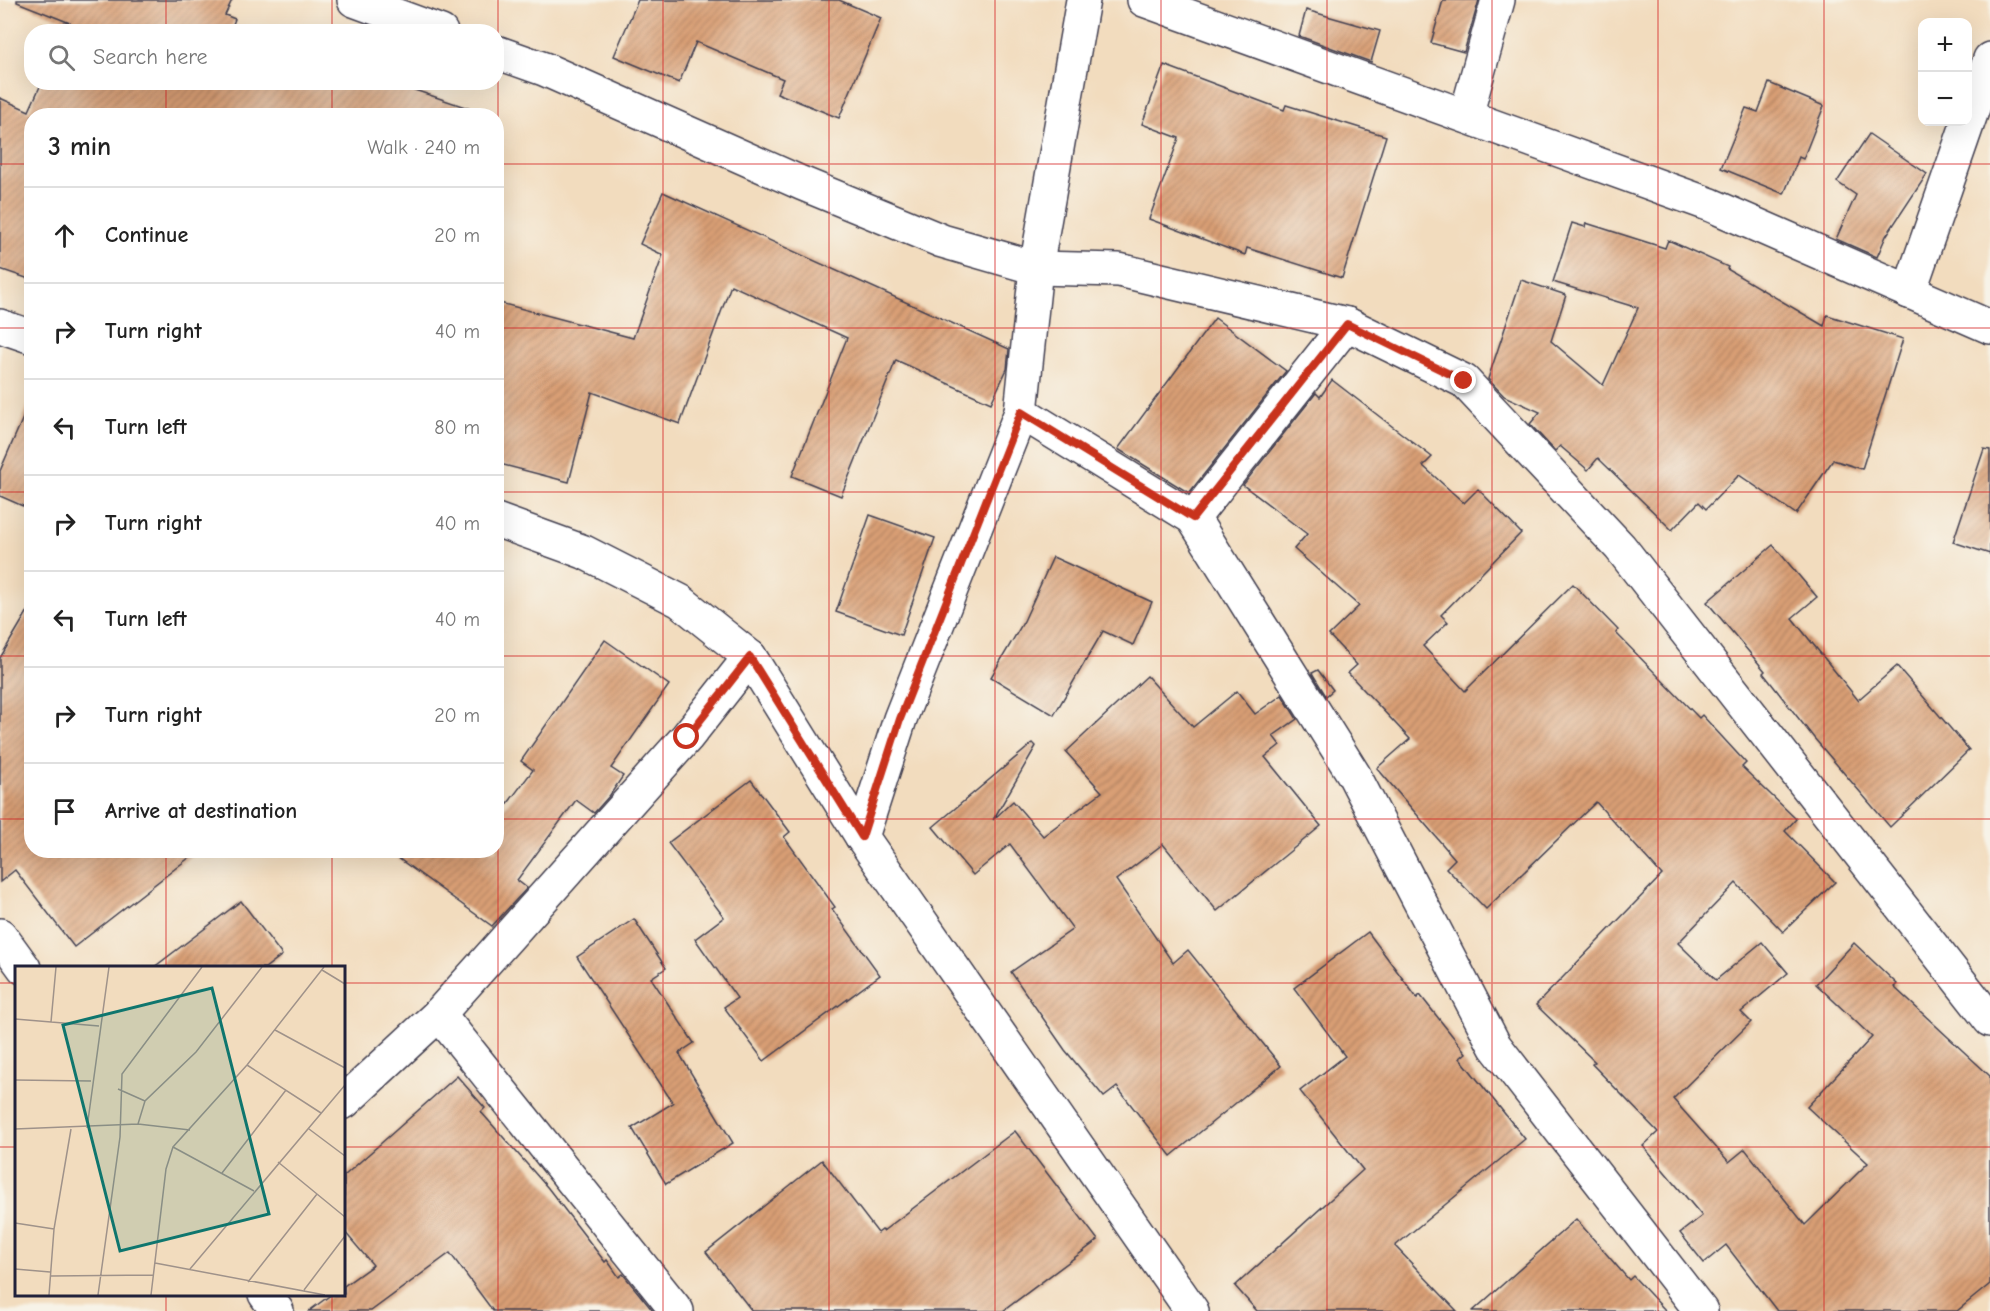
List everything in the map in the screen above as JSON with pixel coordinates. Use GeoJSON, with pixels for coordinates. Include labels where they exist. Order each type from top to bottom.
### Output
{"type":"FeatureCollection","features":[{"type":"Feature","properties":{"kind":"street"},"geometry":{"type":"LineString","coordinates":[[354,0],[419,24]]}},
{"type":"Feature","properties":{"kind":"street"},"geometry":{"type":"LineString","coordinates":[[862,837],[900,719],[1021,412],[1036,268],[1083,0]]}},
{"type":"Feature","properties":{"kind":"street"},"geometry":{"type":"LineString","coordinates":[[1144,0],[1711,205],[1990,327]]}},
{"type":"Feature","properties":{"kind":"street"},"geometry":{"type":"LineString","coordinates":[[1466,116],[1498,0]]}},
{"type":"Feature","properties":{"kind":"street"},"geometry":{"type":"LineString","coordinates":[[504,55],[544,69],[801,183],[942,241],[1036,268],[1119,270],[1347,324],[1464,381],[1620,547],[1990,1020]]}},
{"type":"Feature","properties":{"kind":"street"},"geometry":{"type":"LineString","coordinates":[[1909,292],[1990,59]]}},
{"type":"Feature","properties":{"kind":"street"},"geometry":{"type":"LineString","coordinates":[[1193,518],[1347,324]]}},
{"type":"Feature","properties":{"kind":"street"},"geometry":{"type":"LineString","coordinates":[[0,326],[24,334]]}},
{"type":"Feature","properties":{"kind":"street"},"geometry":{"type":"LineString","coordinates":[[1021,412],[1193,518],[1354,775],[1496,1046],[1701,1311]]}},
{"type":"Feature","properties":{"kind":"street"},"geometry":{"type":"LineString","coordinates":[[504,523],[584,552],[680,601],[750,657],[862,837],[1192,1311]]}},
{"type":"Feature","properties":{"kind":"street"},"geometry":{"type":"LineString","coordinates":[[345,1101],[439,1014],[687,737],[750,657]]}},
{"type":"Feature","properties":{"kind":"street"},"geometry":{"type":"LineString","coordinates":[[0,935],[23,966]]}},
{"type":"Feature","properties":{"kind":"street"},"geometry":{"type":"LineString","coordinates":[[439,1014],[677,1311]]}},
{"type":"Feature","properties":{"kind":"street"},"geometry":{"type":"LineString","coordinates":[[266,1296],[277,1311]]}},
{"type":"Feature","properties":{"kind":"building"},"geometry":{"type":"Polygon","coordinates":[[[17,0],[232,0],[225,15],[235,19],[233,24],[70,24],[17,2],[17,0]]]}},
{"type":"Feature","properties":{"kind":"building"},"geometry":{"type":"Polygon","coordinates":[[[638,0],[839,0],[881,18],[839,118],[777,93],[783,79],[696,42],[679,83],[614,56],[638,0]]]}},
{"type":"Feature","properties":{"kind":"building"},"geometry":{"type":"Polygon","coordinates":[[[1443,0],[1479,0],[1464,52],[1431,43],[1443,0]]]}},
{"type":"Feature","properties":{"kind":"building"},"geometry":{"type":"Polygon","coordinates":[[[1306,10],[1380,31],[1371,62],[1299,36],[1306,10]]]}},
{"type":"Feature","properties":{"kind":"building"},"geometry":{"type":"Polygon","coordinates":[[[1164,65],[1284,110],[1286,105],[1386,136],[1342,278],[1247,248],[1245,255],[1149,219],[1179,138],[1142,124],[1164,65]]]}},
{"type":"Feature","properties":{"kind":"building"},"geometry":{"type":"Polygon","coordinates":[[[1769,83],[1824,106],[1803,159],[1799,157],[1784,194],[1721,168],[1746,108],[1758,112],[1769,83]]]}},
{"type":"Feature","properties":{"kind":"building"},"geometry":{"type":"Polygon","coordinates":[[[38,90],[415,90],[468,108],[30,108],[38,90]]]}},
{"type":"Feature","properties":{"kind":"building"},"geometry":{"type":"Polygon","coordinates":[[[0,98],[24,109],[24,277],[0,269],[0,98]]]}},
{"type":"Feature","properties":{"kind":"building"},"geometry":{"type":"Polygon","coordinates":[[[1869,134],[1927,174],[1886,236],[1877,257],[1836,239],[1856,195],[1837,182],[1869,134]]]}},
{"type":"Feature","properties":{"kind":"building"},"geometry":{"type":"Polygon","coordinates":[[[663,192],[1009,349],[1007,369],[991,403],[896,360],[841,496],[792,476],[847,338],[731,285],[680,424],[592,392],[569,482],[504,465],[504,304],[633,338],[663,255],[640,244],[663,192]]]}},
{"type":"Feature","properties":{"kind":"building"},"geometry":{"type":"Polygon","coordinates":[[[1572,223],[1585,227],[1586,223],[1665,248],[1668,240],[1728,267],[1727,269],[1824,326],[1827,315],[1903,339],[1862,469],[1833,460],[1796,514],[1739,475],[1706,509],[1699,502],[1672,530],[1598,458],[1588,470],[1560,446],[1555,451],[1530,424],[1540,412],[1504,396],[1488,379],[1521,280],[1566,295],[1551,341],[1603,385],[1638,308],[1553,282],[1572,223]]]}},
{"type":"Feature","properties":{"kind":"building"},"geometry":{"type":"Polygon","coordinates":[[[1215,318],[1286,371],[1189,493],[1118,449],[1215,318]]]}},
{"type":"Feature","properties":{"kind":"building"},"geometry":{"type":"Polygon","coordinates":[[[1332,380],[1432,457],[1423,466],[1464,503],[1478,489],[1521,533],[1441,615],[1448,622],[1423,646],[1465,691],[1573,584],[1618,630],[1616,633],[1699,718],[1702,715],[1746,763],[1742,767],[1796,819],[1785,831],[1835,882],[1783,932],[1736,883],[1678,943],[1716,980],[1762,942],[1788,973],[1741,1012],[1751,1022],[1673,1099],[1729,1162],[1745,1149],[1805,1225],[1868,1163],[1807,1107],[1872,1037],[1816,984],[1854,943],[1897,984],[1894,987],[1990,1076],[1990,1284],[1957,1311],[1777,1311],[1726,1245],[1704,1263],[1680,1233],[1702,1216],[1643,1146],[1658,1132],[1592,1064],[1595,1062],[1536,1005],[1662,875],[1596,802],[1486,909],[1446,868],[1455,859],[1377,768],[1410,739],[1348,673],[1357,665],[1329,635],[1359,606],[1294,549],[1307,534],[1243,485],[1316,393],[1320,397],[1332,380]]]}},
{"type":"Feature","properties":{"kind":"building"},"geometry":{"type":"Polygon","coordinates":[[[24,416],[24,506],[0,496],[0,471],[24,416]]]}},
{"type":"Feature","properties":{"kind":"building"},"geometry":{"type":"Polygon","coordinates":[[[1984,449],[1990,450],[1990,554],[1953,542],[1984,449]]]}},
{"type":"Feature","properties":{"kind":"building"},"geometry":{"type":"Polygon","coordinates":[[[870,515],[935,538],[901,635],[836,612],[870,515]]]}},
{"type":"Feature","properties":{"kind":"building"},"geometry":{"type":"Polygon","coordinates":[[[1773,545],[1817,597],[1792,618],[1858,700],[1897,666],[1969,750],[1890,827],[1814,738],[1763,673],[1765,671],[1707,602],[1773,545]]]}},
{"type":"Feature","properties":{"kind":"building"},"geometry":{"type":"Polygon","coordinates":[[[1053,557],[1152,602],[1133,645],[1103,631],[1054,715],[991,677],[1024,621],[1053,557]]]}},
{"type":"Feature","properties":{"kind":"building"},"geometry":{"type":"Polygon","coordinates":[[[24,618],[24,858],[189,858],[74,947],[15,870],[0,882],[0,658],[24,618]]]}},
{"type":"Feature","properties":{"kind":"building"},"geometry":{"type":"Polygon","coordinates":[[[605,640],[669,685],[611,768],[623,776],[610,795],[594,813],[576,800],[517,880],[527,888],[492,926],[398,858],[504,858],[504,808],[533,770],[521,761],[605,640]]]}},
{"type":"Feature","properties":{"kind":"building"},"geometry":{"type":"Polygon","coordinates":[[[1318,670],[1333,690],[1326,696],[1312,673],[1318,670]]]}},
{"type":"Feature","properties":{"kind":"building"},"geometry":{"type":"Polygon","coordinates":[[[1147,676],[1193,727],[1237,691],[1255,714],[1282,695],[1297,719],[1273,736],[1280,745],[1265,757],[1321,826],[1217,911],[1163,844],[1116,880],[1173,963],[1188,950],[1281,1066],[1171,1156],[1117,1087],[1104,1097],[1065,1050],[1011,972],[1073,929],[1010,844],[973,875],[933,827],[1033,743],[1036,746],[993,820],[1013,801],[1043,836],[1102,792],[1066,752],[1147,676]]]}},
{"type":"Feature","properties":{"kind":"building"},"geometry":{"type":"Polygon","coordinates":[[[751,780],[790,832],[784,837],[835,907],[832,909],[880,975],[764,1061],[724,1007],[737,998],[695,939],[724,917],[668,843],[751,780]]]}},
{"type":"Feature","properties":{"kind":"building"},"geometry":{"type":"Polygon","coordinates":[[[241,901],[282,955],[268,966],[156,966],[241,901]]]}},
{"type":"Feature","properties":{"kind":"building"},"geometry":{"type":"Polygon","coordinates":[[[634,919],[666,968],[651,978],[694,1043],[679,1053],[733,1143],[666,1184],[632,1128],[673,1103],[577,957],[634,919]]]}},
{"type":"Feature","properties":{"kind":"building"},"geometry":{"type":"Polygon","coordinates":[[[1368,932],[1417,998],[1420,995],[1466,1053],[1460,1058],[1525,1139],[1395,1246],[1457,1311],[1257,1311],[1235,1286],[1363,1170],[1300,1091],[1345,1056],[1294,988],[1368,932]]]}},
{"type":"Feature","properties":{"kind":"building"},"geometry":{"type":"Polygon","coordinates":[[[457,1076],[485,1108],[481,1112],[548,1188],[605,1262],[607,1260],[619,1277],[623,1274],[653,1311],[493,1311],[450,1253],[371,1311],[309,1311],[329,1296],[345,1296],[345,1285],[373,1265],[345,1232],[345,1175],[457,1076]]]}},
{"type":"Feature","properties":{"kind":"building"},"geometry":{"type":"Polygon","coordinates":[[[1015,1131],[1098,1240],[1003,1311],[752,1311],[706,1252],[822,1160],[878,1233],[1015,1131]]]}},
{"type":"Feature","properties":{"kind":"building"},"geometry":{"type":"Polygon","coordinates":[[[1576,1219],[1629,1280],[1633,1276],[1666,1311],[1473,1311],[1576,1219]]]}},
{"type":"Feature","properties":{"kind":"route"},"geometry":{"type":"LineString","coordinates":[[687,737],[750,657],[862,837],[900,719],[1021,412],[1193,518],[1347,324],[1464,381]]}}]}
